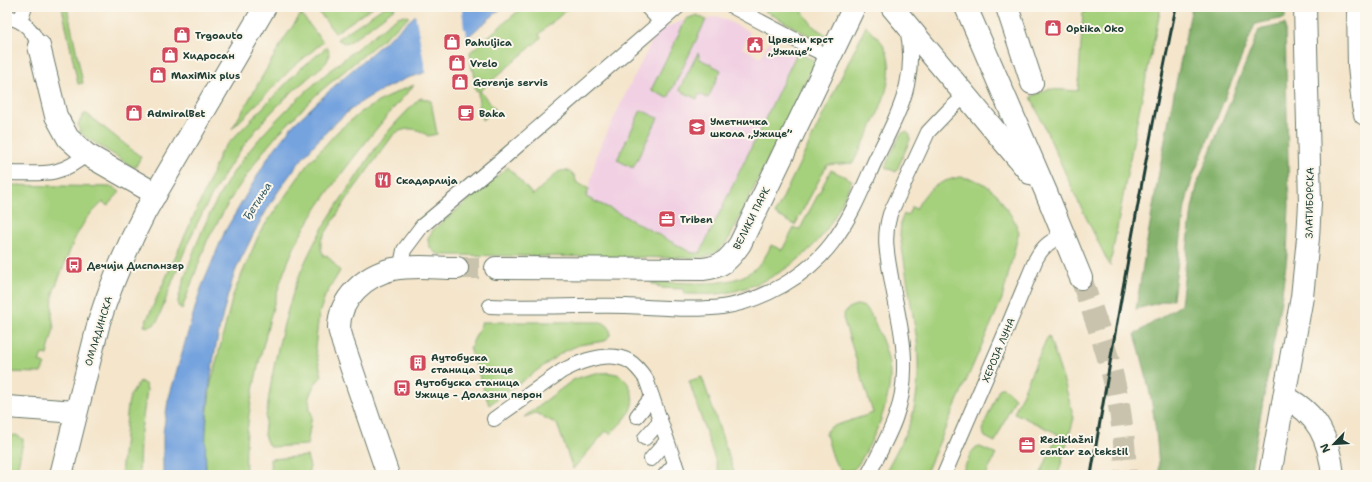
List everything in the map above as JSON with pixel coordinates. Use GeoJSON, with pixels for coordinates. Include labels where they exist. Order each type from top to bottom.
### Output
{"type":"FeatureCollection","features":[{"type":"Feature","properties":{"kind":"street","name":"ОМЛАДИНСКА"},"geometry":{"type":"LineString","coordinates":[[61,475],[94,340],[105,304],[138,226],[265,7]]}},
{"type":"Feature","properties":{"kind":"street","name":"ВЕЛИКИ ПАРК"},"geometry":{"type":"LineString","coordinates":[[496,268],[703,269],[721,265],[731,257],[740,244],[854,7]]}},
{"type":"Feature","properties":{"kind":"street"},"geometry":{"type":"LineString","coordinates":[[892,7],[1046,192]]}},
{"type":"Feature","properties":{"kind":"street"},"geometry":{"type":"LineString","coordinates":[[966,7],[1046,192],[1081,278]]}},
{"type":"Feature","properties":{"kind":"street"},"geometry":{"type":"LineString","coordinates":[[1007,7],[1032,83]]}},
{"type":"Feature","properties":{"kind":"street","name":"ЗЛАТИБОРСКА"},"geometry":{"type":"LineString","coordinates":[[1270,475],[1285,397],[1306,266],[1310,210],[1305,7]]}},
{"type":"Feature","properties":{"kind":"street"},"geometry":{"type":"LineString","coordinates":[[1358,7],[1357,20],[1359,66],[1365,114]]}},
{"type":"Feature","properties":{"kind":"street"},"geometry":{"type":"LineString","coordinates":[[39,46],[56,116],[68,138],[86,154],[156,194]]}},
{"type":"Feature","properties":{"kind":"street"},"geometry":{"type":"LineString","coordinates":[[388,475],[342,343],[339,328],[342,312],[355,290],[366,281],[380,273],[403,268],[457,268]]}},
{"type":"Feature","properties":{"kind":"street"},"geometry":{"type":"LineString","coordinates":[[1285,397],[1304,408],[1317,423],[1328,448],[1333,475]]}},
{"type":"Feature","properties":{"kind":"street"},"geometry":{"type":"LineString","coordinates":[[7,407],[76,412]]}},
{"type":"Feature","properties":{"kind":"lane"},"geometry":{"type":"LineString","coordinates":[[25,7],[13,19],[29,28],[35,36],[39,46]]}},
{"type":"Feature","properties":{"kind":"lane"},"geometry":{"type":"LineString","coordinates":[[647,7],[661,22]]}},
{"type":"Feature","properties":{"kind":"lane"},"geometry":{"type":"LineString","coordinates":[[403,268],[402,260],[404,250],[422,226],[501,160],[678,7]]}},
{"type":"Feature","properties":{"kind":"lane"},"geometry":{"type":"LineString","coordinates":[[733,7],[830,57]]}},
{"type":"Feature","properties":{"kind":"lane"},"geometry":{"type":"LineString","coordinates":[[490,306],[722,307],[772,291],[797,276],[822,254],[843,227],[857,201],[893,122],[907,85],[909,73],[910,48],[906,23]]}},
{"type":"Feature","properties":{"kind":"lane"},"geometry":{"type":"LineString","coordinates":[[868,475],[894,425],[901,400],[904,375],[904,356],[901,335],[886,250],[886,227],[890,214],[928,132],[948,111],[966,96]]}},
{"type":"Feature","properties":{"kind":"lane"},"geometry":{"type":"LineString","coordinates":[[7,173],[57,171],[71,166],[86,154]]}},
{"type":"Feature","properties":{"kind":"lane","name":"ХЕРОЈА ЛУНА"},"geometry":{"type":"LineString","coordinates":[[944,475],[1036,259],[1048,243],[1064,236]]}},
{"type":"Feature","properties":{"kind":"lane"},"geometry":{"type":"LineString","coordinates":[[494,419],[562,370],[574,364],[588,360],[603,357],[617,357],[628,361],[638,369],[646,379],[677,470],[665,475]]}},
{"type":"Feature","properties":{"kind":"lane"},"geometry":{"type":"LineString","coordinates":[[636,416],[652,397]]}},
{"type":"Feature","properties":{"kind":"lane"},"geometry":{"type":"LineString","coordinates":[[644,438],[660,421]]}},
{"type":"Feature","properties":{"kind":"lane"},"geometry":{"type":"LineString","coordinates":[[651,459],[667,441]]}},
{"type":"Feature","properties":{"kind":"shaded area","name":"Уметничка школа „Ужице”"},"geometry":{"type":"Polygon","coordinates":[[[697,15],[706,20],[717,16],[750,32],[742,48],[761,57],[769,42],[792,53],[797,53],[816,61],[730,237],[725,245],[714,254],[699,258],[572,257],[585,197],[589,189],[597,153],[657,31],[697,15]]]}},
{"type":"Feature","properties":{"kind":"green space"},"geometry":{"type":"Polygon","coordinates":[[[62,7],[67,7],[83,83],[78,84],[62,7]]]}},
{"type":"Feature","properties":{"kind":"green space"},"geometry":{"type":"Polygon","coordinates":[[[315,7],[373,7],[335,33],[315,7]]]}},
{"type":"Feature","properties":{"kind":"green space"},"geometry":{"type":"Polygon","coordinates":[[[384,7],[396,7],[350,42],[344,43],[337,39],[384,7]]]}},
{"type":"Feature","properties":{"kind":"green space"},"geometry":{"type":"Polygon","coordinates":[[[523,7],[570,7],[539,34],[541,38],[480,91],[495,109],[482,120],[482,111],[479,111],[478,90],[475,90],[474,70],[472,70],[470,52],[523,7]]]}},
{"type":"Feature","properties":{"kind":"green space"},"geometry":{"type":"Polygon","coordinates":[[[758,7],[799,7],[814,27],[828,36],[824,44],[758,7]]]}},
{"type":"Feature","properties":{"kind":"green space"},"geometry":{"type":"Polygon","coordinates":[[[1086,7],[1161,7],[1138,116],[1110,266],[1076,197],[1031,97],[1048,89],[1078,91],[1083,12],[1086,12],[1086,7]]]}},
{"type":"Feature","properties":{"kind":"green space"},"geometry":{"type":"Polygon","coordinates":[[[1192,7],[1285,7],[1285,18],[1255,24],[1192,179],[1185,206],[1173,299],[1136,309],[1148,233],[1176,82],[1192,7]]]}},
{"type":"Feature","properties":{"kind":"green space"},"geometry":{"type":"Polygon","coordinates":[[[301,14],[323,42],[292,68],[232,129],[284,39],[301,14]]]}},
{"type":"Feature","properties":{"kind":"green space"},"geometry":{"type":"Polygon","coordinates":[[[404,15],[409,17],[317,94],[262,153],[233,195],[207,241],[182,309],[178,306],[178,300],[189,264],[219,195],[239,164],[255,143],[291,105],[330,70],[392,21],[404,15]]]}},
{"type":"Feature","properties":{"kind":"green space"},"geometry":{"type":"Polygon","coordinates":[[[697,15],[706,20],[668,98],[651,90],[686,19],[697,15]]]}},
{"type":"Feature","properties":{"kind":"green space"},"geometry":{"type":"Polygon","coordinates":[[[1285,24],[1289,205],[1287,257],[1281,300],[1250,475],[1159,475],[1155,421],[1145,369],[1135,334],[1181,305],[1192,208],[1198,182],[1259,30],[1285,24]]]}},
{"type":"Feature","properties":{"kind":"green space"},"geometry":{"type":"Polygon","coordinates":[[[866,26],[883,44],[888,57],[889,72],[887,88],[882,105],[853,163],[827,165],[795,225],[775,214],[866,26]]]}},
{"type":"Feature","properties":{"kind":"green space"},"geometry":{"type":"Polygon","coordinates":[[[327,47],[329,51],[328,59],[321,68],[291,93],[265,119],[242,148],[222,178],[188,243],[158,320],[152,326],[144,326],[206,189],[221,151],[299,70],[327,47]]]}},
{"type":"Feature","properties":{"kind":"green space"},"geometry":{"type":"Polygon","coordinates":[[[698,53],[700,59],[721,70],[708,98],[699,94],[697,99],[679,90],[698,53]]]}},
{"type":"Feature","properties":{"kind":"green space"},"geometry":{"type":"Polygon","coordinates":[[[797,53],[816,61],[730,237],[718,251],[713,254],[703,257],[690,258],[442,255],[436,253],[430,247],[428,238],[433,230],[508,167],[533,195],[558,172],[565,170],[573,173],[576,182],[589,189],[586,197],[692,253],[700,253],[797,53]]]}},
{"type":"Feature","properties":{"kind":"green space"},"geometry":{"type":"Polygon","coordinates":[[[414,85],[375,130],[339,177],[306,226],[290,257],[273,307],[254,387],[247,431],[246,475],[206,475],[205,437],[211,383],[233,295],[260,232],[307,165],[338,131],[361,112],[399,91],[414,85]]]}},
{"type":"Feature","properties":{"kind":"green space"},"geometry":{"type":"Polygon","coordinates":[[[422,98],[431,101],[437,134],[428,136],[420,131],[407,129],[394,134],[351,193],[321,240],[321,249],[324,256],[327,255],[340,271],[325,296],[319,314],[315,348],[322,376],[314,385],[309,397],[312,415],[307,445],[270,447],[264,435],[279,342],[295,287],[306,259],[328,219],[377,146],[398,121],[419,99],[422,98]]]}},
{"type":"Feature","properties":{"kind":"green space"},"geometry":{"type":"Polygon","coordinates":[[[641,110],[658,118],[633,168],[617,160],[641,110]]]}},
{"type":"Feature","properties":{"kind":"green space"},"geometry":{"type":"Polygon","coordinates":[[[84,114],[87,114],[141,157],[135,168],[80,132],[78,124],[84,114]]]}},
{"type":"Feature","properties":{"kind":"green space"},"geometry":{"type":"Polygon","coordinates":[[[907,132],[910,135],[910,140],[896,172],[885,167],[900,135],[907,132]]]}},
{"type":"Feature","properties":{"kind":"green space"},"geometry":{"type":"Polygon","coordinates":[[[831,170],[852,180],[834,217],[821,237],[800,258],[788,267],[747,288],[718,294],[684,294],[683,289],[662,288],[651,283],[710,283],[739,278],[752,271],[763,259],[771,245],[782,250],[794,228],[800,229],[831,170]]]}},
{"type":"Feature","properties":{"kind":"green space"},"geometry":{"type":"Polygon","coordinates":[[[960,177],[973,179],[986,185],[997,194],[1014,220],[1019,232],[1002,299],[925,475],[884,475],[911,420],[916,401],[918,381],[917,341],[900,235],[901,221],[904,214],[907,216],[912,207],[916,209],[924,196],[934,187],[945,181],[960,177]]]}},
{"type":"Feature","properties":{"kind":"green space"},"geometry":{"type":"Polygon","coordinates":[[[7,185],[113,187],[120,192],[107,206],[103,202],[86,219],[75,238],[53,293],[52,316],[54,328],[47,355],[42,354],[39,362],[45,364],[41,373],[7,372],[7,185]]]}},
{"type":"Feature","properties":{"kind":"green space"},"geometry":{"type":"Polygon","coordinates":[[[856,305],[864,307],[870,312],[886,353],[890,380],[884,410],[873,437],[857,466],[854,469],[846,471],[842,470],[835,462],[826,434],[827,430],[831,427],[873,413],[843,318],[844,313],[847,310],[856,305]]]}},
{"type":"Feature","properties":{"kind":"green space"},"geometry":{"type":"Polygon","coordinates":[[[482,322],[600,322],[609,327],[611,334],[605,341],[579,345],[563,352],[489,405],[470,348],[482,322]]]}},
{"type":"Feature","properties":{"kind":"green space"},"geometry":{"type":"Polygon","coordinates":[[[1049,336],[1074,418],[1058,475],[1040,475],[1058,434],[1014,413],[1049,336]]]}},
{"type":"Feature","properties":{"kind":"green space"},"geometry":{"type":"Polygon","coordinates":[[[595,373],[617,374],[625,380],[630,388],[633,398],[630,412],[610,434],[606,431],[573,469],[557,424],[536,413],[524,417],[573,380],[595,373]]]}},
{"type":"Feature","properties":{"kind":"green space"},"geometry":{"type":"Polygon","coordinates":[[[702,377],[735,475],[720,475],[689,381],[702,377]]]}},
{"type":"Feature","properties":{"kind":"green space"},"geometry":{"type":"Polygon","coordinates":[[[140,381],[146,385],[147,390],[140,438],[139,475],[121,475],[128,405],[130,396],[140,381]]]}},
{"type":"Feature","properties":{"kind":"green space"},"geometry":{"type":"Polygon","coordinates":[[[1003,387],[1015,398],[995,442],[985,437],[982,430],[999,389],[1003,387]]]}},
{"type":"Feature","properties":{"kind":"green space"},"geometry":{"type":"Polygon","coordinates":[[[16,435],[23,439],[23,442],[16,475],[7,475],[7,442],[11,436],[16,435]]]}},
{"type":"Feature","properties":{"kind":"green space"},"geometry":{"type":"Polygon","coordinates":[[[976,447],[980,447],[996,454],[986,475],[961,475],[971,453],[976,447]]]}},
{"type":"Feature","properties":{"kind":"green space"},"geometry":{"type":"Polygon","coordinates":[[[307,456],[310,467],[307,475],[271,475],[270,459],[307,456]]]}},
{"type":"Feature","properties":{"kind":"water","name":"Ђетиња"},"geometry":{"type":"Polygon","coordinates":[[[425,7],[503,7],[433,67],[384,89],[362,101],[349,111],[318,140],[291,173],[257,226],[236,269],[228,296],[221,321],[208,398],[206,424],[206,475],[163,475],[163,433],[168,401],[200,291],[225,231],[269,156],[293,125],[343,78],[425,7]]]}},
{"type":"Feature","properties":{"kind":"pier"},"geometry":{"type":"Polygon","coordinates":[[[422,7],[453,7],[454,10],[462,9],[464,29],[466,29],[467,37],[467,40],[426,74],[415,13],[422,7]]]}},
{"type":"Feature","properties":{"kind":"tunnel"},"geometry":{"type":"LineString","coordinates":[[457,268],[496,268]]}},
{"type":"Feature","properties":{"kind":"tunnel"},"geometry":{"type":"LineString","coordinates":[[1081,278],[1110,364],[1116,389],[1125,451],[1126,475]]}},
{"type":"Feature","properties":{"kind":"railway"},"geometry":{"type":"LineString","coordinates":[[1091,475],[1131,241],[1176,7]]}},
{"type":"Feature","properties":{"kind":"place","name":"Optika Oko"},"geometry":{"type":"Point","coordinates":[1053,28]}},
{"type":"Feature","properties":{"kind":"place","name":"Trgoauto"},"geometry":{"type":"Point","coordinates":[182,35]}},
{"type":"Feature","properties":{"kind":"place","name":"Pahuljica"},"geometry":{"type":"Point","coordinates":[452,42]}},
{"type":"Feature","properties":{"kind":"place","name":"Црвени крст „Ужице”"},"geometry":{"type":"Point","coordinates":[755,45]}},
{"type":"Feature","properties":{"kind":"place","name":"Хидросан"},"geometry":{"type":"Point","coordinates":[170,55]}},
{"type":"Feature","properties":{"kind":"place","name":"Vrelo"},"geometry":{"type":"Point","coordinates":[457,63]}},
{"type":"Feature","properties":{"kind":"place","name":"MaxiMix plus"},"geometry":{"type":"Point","coordinates":[158,75]}},
{"type":"Feature","properties":{"kind":"place","name":"Gorenje servis"},"geometry":{"type":"Point","coordinates":[460,82]}},
{"type":"Feature","properties":{"kind":"place","name":"AdmiralBet"},"geometry":{"type":"Point","coordinates":[134,113]}},
{"type":"Feature","properties":{"kind":"place","name":"Baka"},"geometry":{"type":"Point","coordinates":[466,113]}},
{"type":"Feature","properties":{"kind":"place","name":"Уметничка школа „Ужице”"},"geometry":{"type":"Point","coordinates":[697,127]}},
{"type":"Feature","properties":{"kind":"place","name":"Скадарлија"},"geometry":{"type":"Point","coordinates":[383,180]}},
{"type":"Feature","properties":{"kind":"place","name":"Triben"},"geometry":{"type":"Point","coordinates":[667,219]}},
{"type":"Feature","properties":{"kind":"place","name":"Дечији Диспанзер"},"geometry":{"type":"Point","coordinates":[74,265]}},
{"type":"Feature","properties":{"kind":"place","name":"Аутобуска станица Ужице"},"geometry":{"type":"Point","coordinates":[418,363]}},
{"type":"Feature","properties":{"kind":"place","name":"Аутобуска станица Ужице - Долазни перон"},"geometry":{"type":"Point","coordinates":[402,388]}},
{"type":"Feature","properties":{"kind":"place","name":"Reciklažni centar za tekstil"},"geometry":{"type":"Point","coordinates":[1027,445]}}]}
